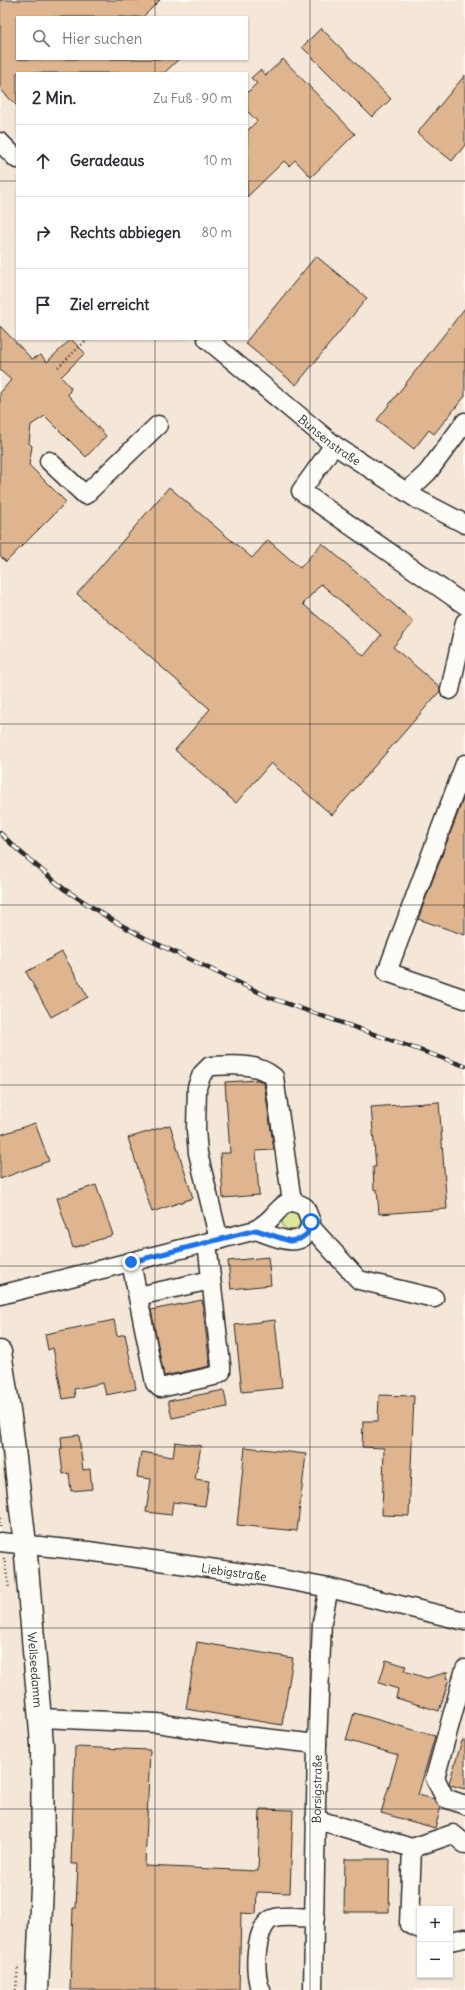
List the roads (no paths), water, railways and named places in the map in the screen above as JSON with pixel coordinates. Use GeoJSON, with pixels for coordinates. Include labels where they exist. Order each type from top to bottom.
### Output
{"type":"FeatureCollection","features":[{"type":"Feature","properties":{"kind":"main road","name":"Wellseedamm"},"geometry":{"type":"LineString","coordinates":[[0,1352],[11,1424],[25,1544],[40,1718],[43,1867],[37,1990]]}},
{"type":"Feature","properties":{"kind":"street","name":"Bunsenstraße"},"geometry":{"type":"LineString","coordinates":[[208,340],[334,445],[407,492],[465,524]]}},
{"type":"Feature","properties":{"kind":"street"},"geometry":{"type":"LineString","coordinates":[[407,492],[428,472],[465,422]]}},
{"type":"Feature","properties":{"kind":"street"},"geometry":{"type":"LineString","coordinates":[[49,460],[85,495],[158,425]]}},
{"type":"Feature","properties":{"kind":"street"},"geometry":{"type":"LineString","coordinates":[[334,445],[301,491],[465,605]]}},
{"type":"Feature","properties":{"kind":"street"},"geometry":{"type":"LineString","coordinates":[[450,690],[465,622]]}},
{"type":"Feature","properties":{"kind":"street"},"geometry":{"type":"LineString","coordinates":[[465,764],[388,972],[465,999]]}},
{"type":"Feature","properties":{"kind":"street"},"geometry":{"type":"LineString","coordinates":[[131,1262],[155,1384],[160,1388],[214,1376],[221,1372],[211,1280],[213,1241],[198,1153],[196,1130],[197,1087],[202,1074],[210,1066],[246,1065],[265,1070],[274,1077],[292,1202]]}},
{"type":"Feature","properties":{"kind":"street"},"geometry":{"type":"LineString","coordinates":[[0,1295],[256,1230],[271,1218],[283,1204],[292,1202],[305,1207],[311,1222],[307,1234],[300,1239],[290,1241],[256,1230]]}},
{"type":"Feature","properties":{"kind":"street"},"geometry":{"type":"LineString","coordinates":[[310,1226],[359,1280],[434,1298]]}},
{"type":"Feature","properties":{"kind":"street"},"geometry":{"type":"LineString","coordinates":[[138,1296],[211,1280]]}},
{"type":"Feature","properties":{"kind":"street","name":"Liebigstraße"},"geometry":{"type":"LineString","coordinates":[[0,1542],[265,1576],[329,1588],[465,1621]]}},
{"type":"Feature","properties":{"kind":"street","name":"Borsigstraße"},"geometry":{"type":"LineString","coordinates":[[313,1990],[317,1744],[322,1622],[329,1588]]}},
{"type":"Feature","properties":{"kind":"street"},"geometry":{"type":"LineString","coordinates":[[465,1669],[435,1778],[445,1798],[465,1805]]}},
{"type":"Feature","properties":{"kind":"street"},"geometry":{"type":"LineString","coordinates":[[40,1718],[157,1724],[317,1744]]}},
{"type":"Feature","properties":{"kind":"street"},"geometry":{"type":"LineString","coordinates":[[315,1819],[412,1848],[453,1834],[465,1844]]}},
{"type":"Feature","properties":{"kind":"street"},"geometry":{"type":"LineString","coordinates":[[412,1848],[409,1924],[417,1928]]}},
{"type":"Feature","properties":{"kind":"street"},"geometry":{"type":"LineString","coordinates":[[261,1990],[257,1983],[258,1937],[265,1923],[274,1918],[315,1918]]}},
{"type":"Feature","properties":{"kind":"street"},"geometry":{"type":"LineString","coordinates":[[453,1940],[465,1938]]}},
{"type":"Feature","properties":{"kind":"railway"},"geometry":{"type":"LineString","coordinates":[[0,833],[64,889],[112,920],[145,938],[271,998],[465,1066]]}}]}
